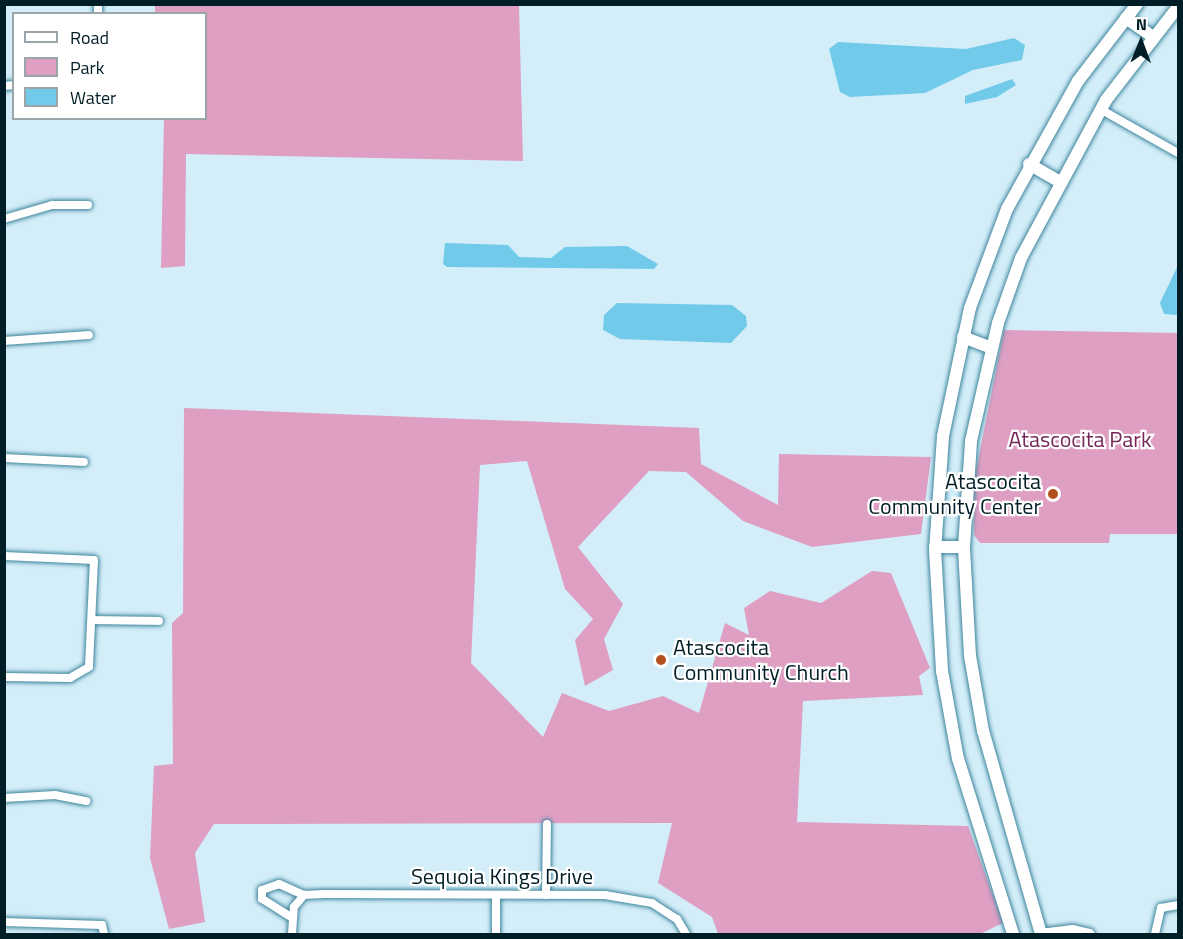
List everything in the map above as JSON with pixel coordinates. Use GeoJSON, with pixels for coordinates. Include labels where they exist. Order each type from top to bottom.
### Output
{"type":"FeatureCollection","features":[{"type":"Feature","properties":{"kind":"main road"},"geometry":{"type":"LineString","coordinates":[[1013,934],[956,749],[938,644],[935,546],[939,462],[963,338],[990,248],[1029,164],[1078,81],[1137,4]]}},
{"type":"Feature","properties":{"kind":"main road"},"geometry":{"type":"LineString","coordinates":[[1041,934],[983,731],[964,606],[966,480],[991,348],[1021,258],[1058,181],[1100,109],[1152,36],[1179,7]]}},
{"type":"Feature","properties":{"kind":"main road"},"geometry":{"type":"LineString","coordinates":[[1126,18],[1152,36]]}},
{"type":"Feature","properties":{"kind":"main road"},"geometry":{"type":"LineString","coordinates":[[1029,164],[1058,181]]}},
{"type":"Feature","properties":{"kind":"main road"},"geometry":{"type":"LineString","coordinates":[[963,338],[991,348]]}},
{"type":"Feature","properties":{"kind":"main road"},"geometry":{"type":"LineString","coordinates":[[935,546],[964,547]]}},
{"type":"Feature","properties":{"kind":"street"},"geometry":{"type":"LineString","coordinates":[[1100,109],[1150,142],[1179,153]]}},
{"type":"Feature","properties":{"kind":"street"},"geometry":{"type":"LineString","coordinates":[[4,219],[52,206],[88,205]]}},
{"type":"Feature","properties":{"kind":"street"},"geometry":{"type":"LineString","coordinates":[[4,341],[89,334]]}},
{"type":"Feature","properties":{"kind":"street"},"geometry":{"type":"LineString","coordinates":[[4,458],[84,462]]}},
{"type":"Feature","properties":{"kind":"street"},"geometry":{"type":"LineString","coordinates":[[4,556],[94,560],[93,657],[85,672],[70,678],[4,677]]}},
{"type":"Feature","properties":{"kind":"street"},"geometry":{"type":"LineString","coordinates":[[93,620],[159,621]]}},
{"type":"Feature","properties":{"kind":"street"},"geometry":{"type":"LineString","coordinates":[[4,798],[55,795],[86,801]]}},
{"type":"Feature","properties":{"kind":"street"},"geometry":{"type":"LineString","coordinates":[[546,896],[547,824]]}},
{"type":"Feature","properties":{"kind":"street","name":"Sequoia Kings Drive"},"geometry":{"type":"LineString","coordinates":[[291,917],[262,899],[262,890],[279,884],[304,895],[546,896],[652,903],[677,919],[687,934]]}},
{"type":"Feature","properties":{"kind":"street"},"geometry":{"type":"LineString","coordinates":[[292,934],[291,917],[294,907],[304,895]]}},
{"type":"Feature","properties":{"kind":"street"},"geometry":{"type":"LineString","coordinates":[[496,896],[496,934]]}},
{"type":"Feature","properties":{"kind":"street"},"geometry":{"type":"LineString","coordinates":[[1155,934],[1161,908],[1179,905]]}},
{"type":"Feature","properties":{"kind":"street"},"geometry":{"type":"LineString","coordinates":[[4,922],[102,926],[104,934]]}},
{"type":"Feature","properties":{"kind":"street"},"geometry":{"type":"LineString","coordinates":[[1041,934],[1073,930],[1090,934]]}},
{"type":"Feature","properties":{"kind":"green space"},"geometry":{"type":"Polygon","coordinates":[[[155,5],[519,5],[523,161],[186,154],[185,266],[161,268],[164,120],[207,120],[207,12],[155,12],[155,5]]]}},
{"type":"Feature","properties":{"kind":"green space","name":"Atascocita Park"},"geometry":{"type":"Polygon","coordinates":[[[1004,330],[1178,333],[1178,534],[1110,534],[1109,543],[980,543],[974,535],[974,480],[1004,330]]]}},
{"type":"Feature","properties":{"kind":"green space"},"geometry":{"type":"Polygon","coordinates":[[[184,408],[699,428],[701,464],[778,505],[779,454],[931,457],[921,534],[812,547],[743,521],[686,472],[649,471],[578,547],[623,604],[604,639],[613,670],[585,686],[575,640],[593,619],[565,589],[527,461],[480,465],[471,663],[543,737],[562,693],[609,711],[663,696],[699,713],[725,623],[749,635],[744,608],[770,591],[821,603],[872,571],[891,573],[930,668],[919,676],[923,695],[803,701],[797,822],[968,826],[1003,923],[980,934],[718,934],[712,917],[658,883],[672,823],[214,824],[195,853],[205,922],[169,929],[150,858],[154,766],[173,764],[172,623],[183,613],[184,408]]]}},
{"type":"Feature","properties":{"kind":"water"},"geometry":{"type":"Polygon","coordinates":[[[1014,38],[1025,45],[1022,60],[973,70],[925,93],[850,97],[840,92],[829,49],[838,42],[966,49],[1014,38]]]}},
{"type":"Feature","properties":{"kind":"water"},"geometry":{"type":"Polygon","coordinates":[[[1012,79],[1016,85],[997,97],[965,104],[965,96],[1012,79]]]}},
{"type":"Feature","properties":{"kind":"water"},"geometry":{"type":"Polygon","coordinates":[[[445,243],[508,245],[519,257],[551,258],[565,247],[627,246],[658,264],[654,269],[447,267],[443,264],[445,243]]]}},
{"type":"Feature","properties":{"kind":"water"},"geometry":{"type":"Polygon","coordinates":[[[1178,265],[1178,315],[1164,314],[1160,303],[1178,265]]]}},
{"type":"Feature","properties":{"kind":"water"},"geometry":{"type":"Polygon","coordinates":[[[617,303],[732,305],[746,316],[747,326],[731,343],[620,339],[603,330],[604,315],[617,303]]]}},
{"type":"Feature","properties":{"kind":"place","name":"Atascocita Community Center"},"geometry":{"type":"Point","coordinates":[1053,494]}},
{"type":"Feature","properties":{"kind":"place","name":"Atascocita Community Church"},"geometry":{"type":"Point","coordinates":[661,660]}}]}
